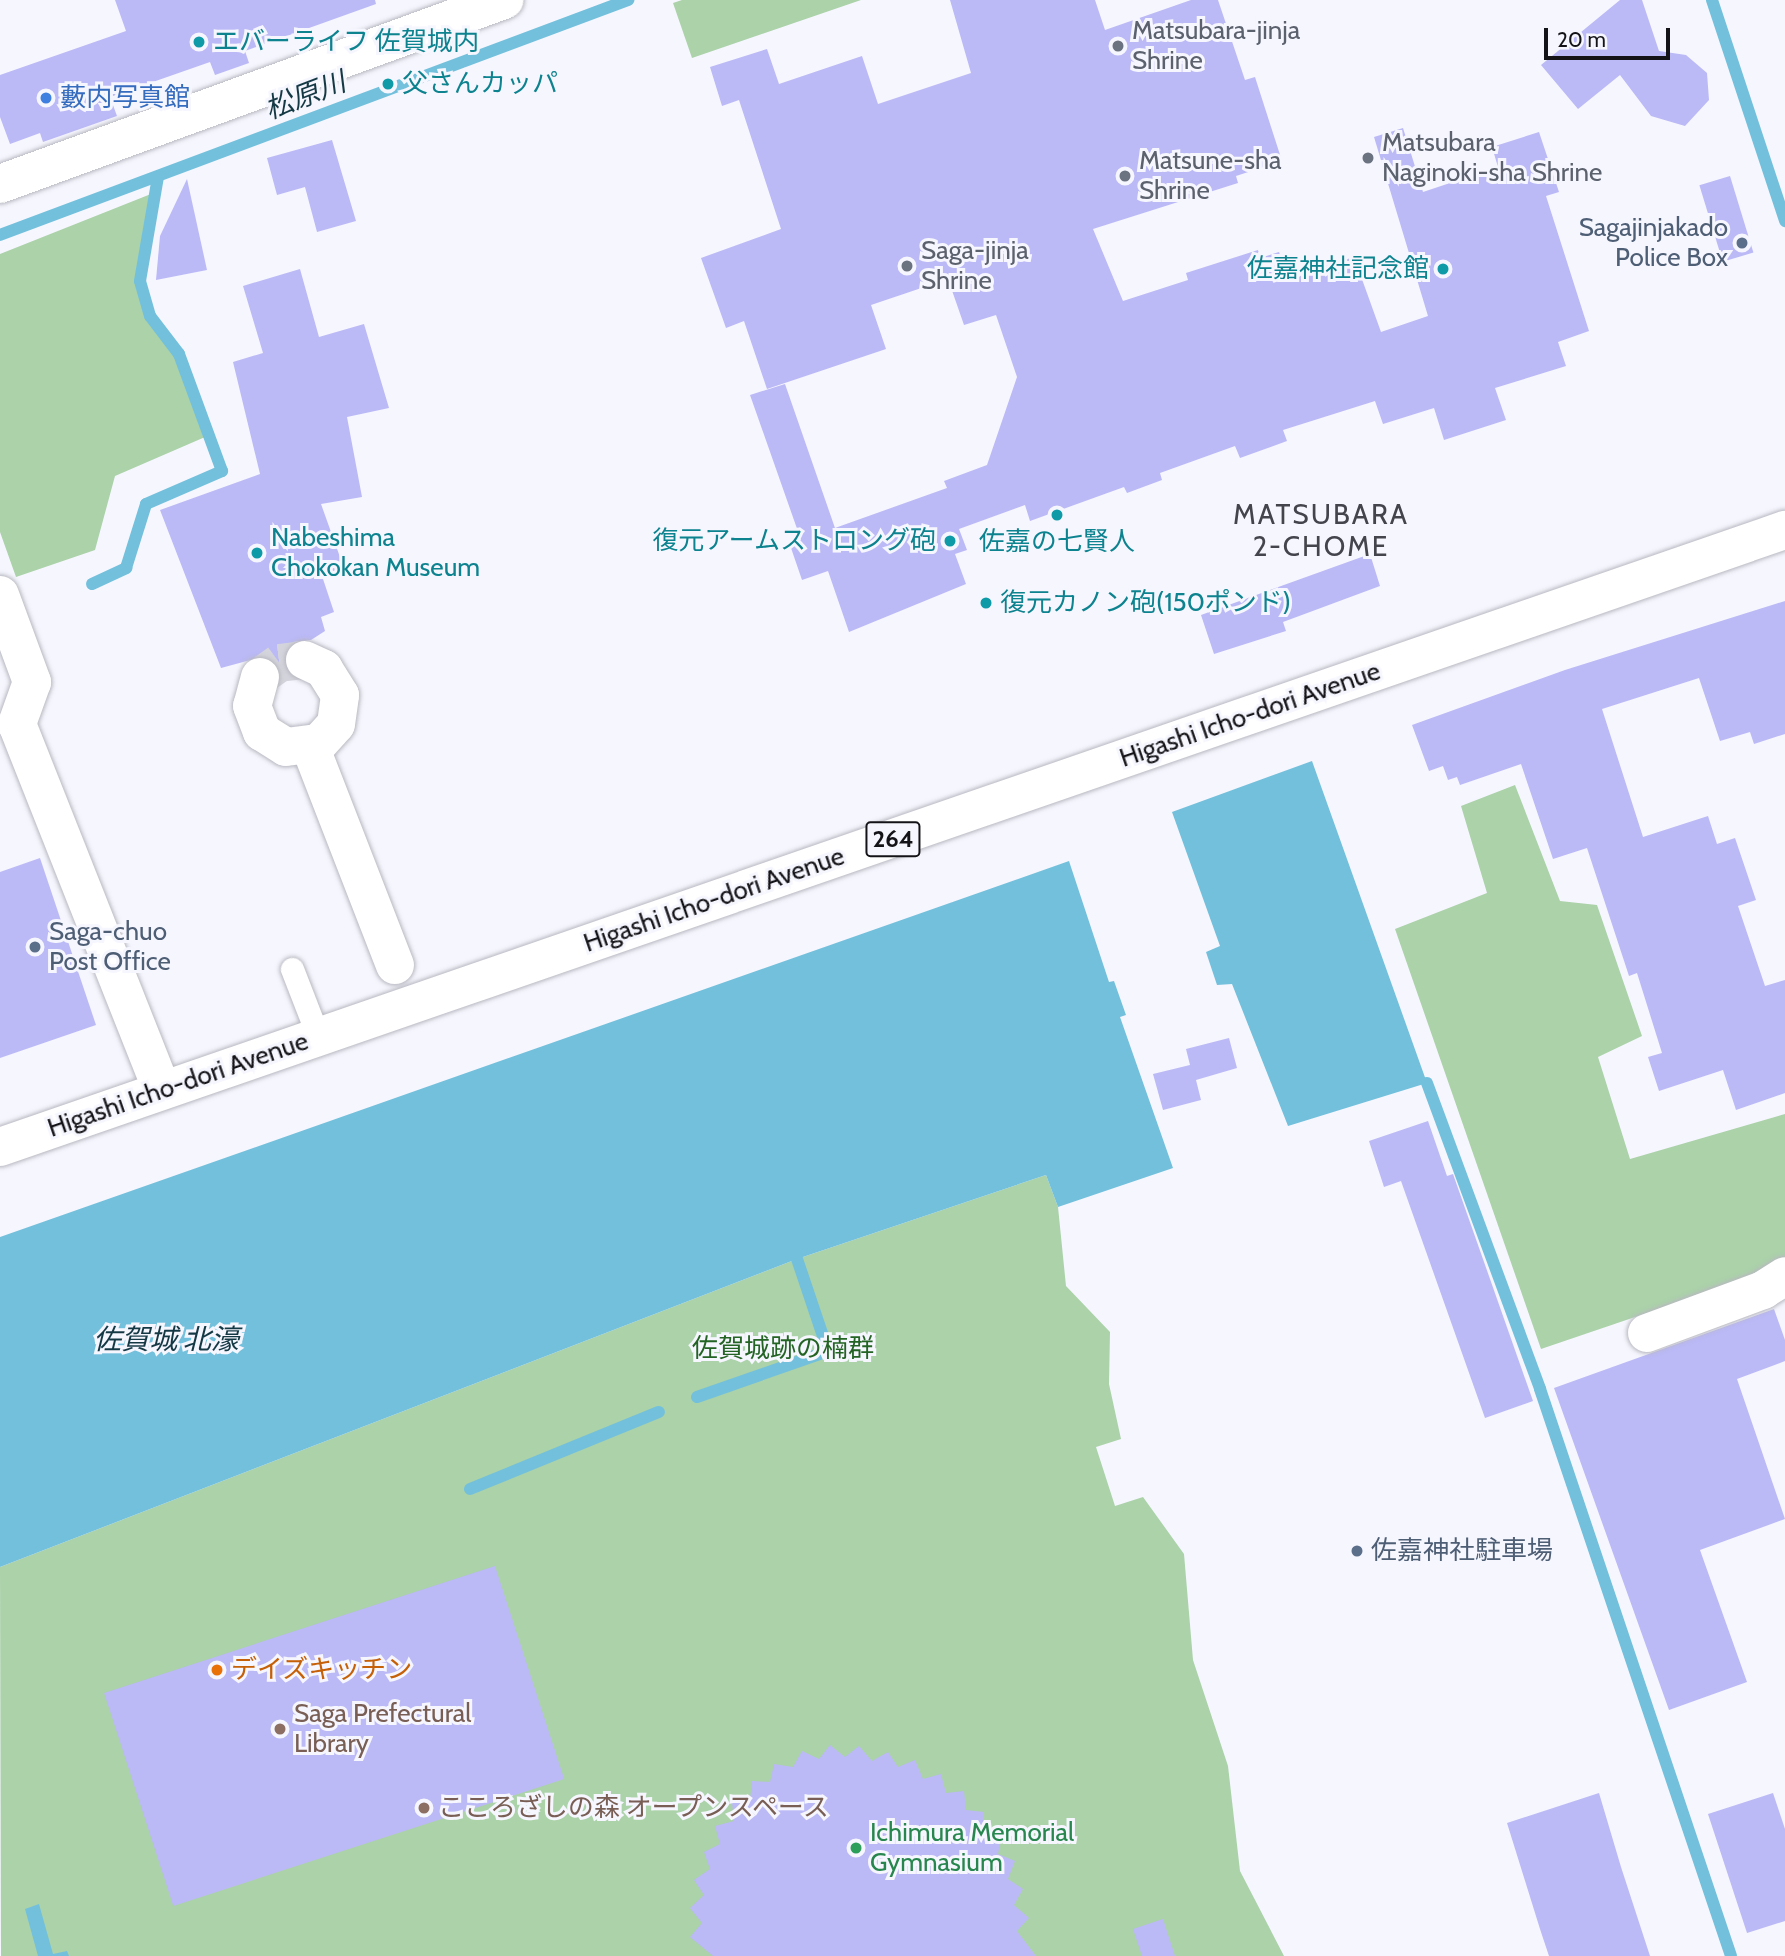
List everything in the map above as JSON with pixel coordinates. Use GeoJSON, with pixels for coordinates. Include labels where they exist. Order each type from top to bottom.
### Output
{"type":"FeatureCollection","features":[{"type":"Feature","properties":{"kind":"main road"},"geometry":{"type":"LineString","coordinates":[[0,184],[504,0]]}},
{"type":"Feature","properties":{"kind":"main road","name":"Higashi Icho-dori Avenue"},"geometry":{"type":"LineString","coordinates":[[0,1147],[1785,530]]}},
{"type":"Feature","properties":{"kind":"main road"},"geometry":{"type":"LineString","coordinates":[[0,595],[33,682],[17,724],[162,1090]]}},
{"type":"Feature","properties":{"kind":"main road"},"geometry":{"type":"LineString","coordinates":[[260,677],[251,706],[262,732],[286,747],[310,747],[319,743],[336,724],[340,695],[324,669],[305,660]]}},
{"type":"Feature","properties":{"kind":"main road"},"geometry":{"type":"LineString","coordinates":[[310,747],[395,965]]}},
{"type":"Feature","properties":{"kind":"main road"},"geometry":{"type":"LineString","coordinates":[[1647,1333],[1782,1289]]}},
{"type":"Feature","properties":{"kind":"lane"},"geometry":{"type":"LineString","coordinates":[[292,970],[318,1036]]}},
{"type":"Feature","properties":{"kind":"green space"},"geometry":{"type":"Polygon","coordinates":[[[682,0],[861,0],[692,58],[673,3],[682,0]]]}},
{"type":"Feature","properties":{"kind":"green space"},"geometry":{"type":"Polygon","coordinates":[[[161,190],[144,276],[153,316],[179,347],[212,434],[115,476],[95,550],[16,577],[0,532],[0,254],[161,190]]]}},
{"type":"Feature","properties":{"kind":"green space"},"geometry":{"type":"Polygon","coordinates":[[[1515,785],[1560,901],[1597,905],[1642,1036],[1598,1057],[1630,1159],[1785,1114],[1785,1266],[1541,1349],[1395,929],[1487,893],[1461,806],[1515,785]]]}},
{"type":"Feature","properties":{"kind":"green space","name":"佐賀城跡の楠群"},"geometry":{"type":"Polygon","coordinates":[[[1046,1175],[1058,1207],[1066,1286],[1110,1332],[1109,1384],[1121,1439],[1096,1447],[1115,1506],[1143,1497],[1184,1554],[1193,1660],[1228,1766],[1240,1871],[1284,1956],[1,1956],[0,1567],[797,1259],[1046,1175]]]}},
{"type":"Feature","properties":{"kind":"water"},"geometry":{"type":"Polygon","coordinates":[[[1312,761],[1427,1083],[1288,1126],[1232,984],[1217,985],[1206,952],[1220,946],[1172,812],[1312,761]]]}},
{"type":"Feature","properties":{"kind":"water","name":"佐賀城 北濠"},"geometry":{"type":"Polygon","coordinates":[[[1069,861],[1109,982],[1114,981],[1126,1015],[1120,1017],[1173,1168],[1058,1207],[1046,1175],[797,1259],[0,1567],[0,1237],[1069,861]]]}},
{"type":"Feature","properties":{"kind":"water"},"geometry":{"type":"Polygon","coordinates":[[[39,1904],[53,1954],[67,1951],[69,1956],[38,1956],[25,1909],[39,1904]]]}},
{"type":"Feature","properties":{"kind":"building"},"geometry":{"type":"Polygon","coordinates":[[[115,0],[375,0],[376,4],[245,51],[249,63],[215,75],[210,62],[110,97],[117,116],[43,142],[40,133],[10,144],[0,117],[0,75],[126,31],[115,0]]]}},
{"type":"Feature","properties":{"kind":"building"},"geometry":{"type":"Polygon","coordinates":[[[950,0],[1095,0],[1105,30],[1191,0],[1218,0],[1245,80],[1255,77],[1282,161],[1236,176],[1238,183],[1093,229],[1123,301],[1188,280],[1186,273],[1258,250],[1260,258],[1279,252],[1288,278],[1354,257],[1381,332],[1428,316],[1374,137],[1403,128],[1423,192],[1498,167],[1492,147],[1539,132],[1559,192],[1546,196],[1589,331],[1558,342],[1566,366],[1495,388],[1506,420],[1444,440],[1434,408],[1383,424],[1375,401],[1283,430],[1287,441],[1240,458],[1235,446],[1160,473],[1162,480],[1127,493],[1124,487],[1030,521],[1025,505],[959,529],[967,550],[955,554],[966,584],[849,632],[828,571],[802,580],[790,545],[801,540],[750,395],[785,384],[835,528],[947,488],[944,481],[987,465],[1017,377],[996,315],[964,325],[948,279],[871,305],[886,349],[767,389],[744,321],[726,328],[701,258],[781,229],[739,100],[722,106],[710,67],[767,49],[779,84],[862,56],[878,104],[971,73],[950,0]]]}},
{"type":"Feature","properties":{"kind":"building"},"geometry":{"type":"Polygon","coordinates":[[[1620,0],[1642,0],[1659,51],[1686,55],[1707,73],[1709,100],[1685,126],[1651,116],[1620,75],[1578,109],[1541,65],[1620,0]]]}},
{"type":"Feature","properties":{"kind":"building"},"geometry":{"type":"Polygon","coordinates":[[[332,140],[356,221],[317,232],[305,187],[277,195],[267,158],[332,140]]]}},
{"type":"Feature","properties":{"kind":"building"},"geometry":{"type":"Polygon","coordinates":[[[1730,176],[1753,253],[1723,262],[1699,185],[1730,176]]]}},
{"type":"Feature","properties":{"kind":"building"},"geometry":{"type":"Polygon","coordinates":[[[187,179],[207,270],[156,280],[160,236],[187,179]]]}},
{"type":"Feature","properties":{"kind":"building"},"geometry":{"type":"Polygon","coordinates":[[[300,269],[319,337],[364,324],[389,408],[347,417],[362,497],[321,504],[345,571],[323,579],[334,612],[321,617],[325,631],[311,640],[293,642],[286,650],[283,662],[293,678],[281,682],[276,662],[265,656],[221,668],[160,510],[260,474],[233,362],[263,353],[243,286],[300,269]]]}},
{"type":"Feature","properties":{"kind":"building"},"geometry":{"type":"Polygon","coordinates":[[[1370,554],[1380,586],[1283,622],[1286,631],[1214,654],[1201,615],[1370,554]]]}},
{"type":"Feature","properties":{"kind":"building"},"geometry":{"type":"Polygon","coordinates":[[[1785,601],[1785,734],[1754,744],[1750,732],[1720,741],[1699,678],[1602,709],[1643,837],[1708,816],[1717,844],[1735,838],[1756,900],[1738,906],[1765,986],[1785,980],[1785,1093],[1736,1110],[1723,1070],[1659,1091],[1648,1057],[1662,1053],[1637,973],[1629,976],[1587,848],[1553,859],[1521,764],[1460,785],[1457,777],[1448,780],[1443,766],[1429,771],[1412,725],[1565,670],[1785,601]]]}},
{"type":"Feature","properties":{"kind":"building","name":"Saga-chuo Post Office"},"geometry":{"type":"Polygon","coordinates":[[[40,858],[96,1025],[0,1058],[0,872],[40,858]]]}},
{"type":"Feature","properties":{"kind":"building"},"geometry":{"type":"Polygon","coordinates":[[[1229,1038],[1237,1068],[1196,1080],[1201,1100],[1163,1110],[1153,1074],[1190,1065],[1186,1049],[1229,1038]]]}},
{"type":"Feature","properties":{"kind":"building"},"geometry":{"type":"Polygon","coordinates":[[[1428,1121],[1447,1176],[1453,1174],[1533,1401],[1485,1418],[1401,1181],[1384,1187],[1369,1141],[1428,1121]]]}},
{"type":"Feature","properties":{"kind":"building"},"geometry":{"type":"Polygon","coordinates":[[[1774,1309],[1785,1340],[1785,1361],[1737,1379],[1785,1519],[1700,1550],[1747,1682],[1669,1710],[1554,1388],[1774,1309]]]}},
{"type":"Feature","properties":{"kind":"building","name":"Saga Prefectural Library"},"geometry":{"type":"Polygon","coordinates":[[[495,1566],[564,1779],[173,1906],[104,1693],[495,1566]]]}},
{"type":"Feature","properties":{"kind":"building","name":"Ichimura Memorial Gymnasium"},"geometry":{"type":"Polygon","coordinates":[[[830,1745],[845,1757],[859,1746],[872,1761],[888,1752],[898,1767],[915,1760],[923,1779],[941,1774],[946,1793],[964,1791],[966,1810],[984,1812],[984,1831],[1002,1835],[998,1854],[1015,1861],[1008,1879],[1023,1889],[1014,1905],[1029,1918],[1017,1931],[1036,1956],[713,1956],[690,1937],[702,1923],[690,1908],[704,1895],[694,1880],[710,1869],[704,1852],[720,1844],[715,1826],[734,1821],[732,1803],[750,1800],[752,1781],[770,1782],[774,1764],[793,1767],[802,1751],[819,1759],[830,1745]]]}},
{"type":"Feature","properties":{"kind":"building"},"geometry":{"type":"Polygon","coordinates":[[[1599,1793],[1650,1956],[1549,1956],[1540,1929],[1507,1823],[1599,1793]]]}},
{"type":"Feature","properties":{"kind":"building"},"geometry":{"type":"Polygon","coordinates":[[[1773,1793],[1785,1829],[1785,1921],[1747,1933],[1708,1814],[1773,1793]]]}},
{"type":"Feature","properties":{"kind":"building"},"geometry":{"type":"Polygon","coordinates":[[[1163,1919],[1175,1956],[1142,1956],[1133,1929],[1163,1919]]]}},
{"type":"Feature","properties":{"kind":"waterway","name":"松原川"},"geometry":{"type":"LineString","coordinates":[[0,235],[628,0]]}},
{"type":"Feature","properties":{"kind":"waterway","name":"松原川"},"geometry":{"type":"LineString","coordinates":[[1712,0],[1785,221]]}},
{"type":"Feature","properties":{"kind":"waterway"},"geometry":{"type":"LineString","coordinates":[[92,584],[126,568],[146,504],[222,471],[179,354],[150,316],[140,281],[158,177]]}},
{"type":"Feature","properties":{"kind":"waterway"},"geometry":{"type":"LineString","coordinates":[[1427,1083],[1540,1389],[1731,1956]]}},
{"type":"Feature","properties":{"kind":"waterway"},"geometry":{"type":"LineString","coordinates":[[697,1397],[828,1351],[797,1259]]}},
{"type":"Feature","properties":{"kind":"waterway"},"geometry":{"type":"LineString","coordinates":[[470,1489],[659,1412]]}},
{"type":"Feature","properties":{"kind":"tunnel"},"geometry":{"type":"LineString","coordinates":[[260,677],[279,663],[305,660]]}},
{"type":"Feature","properties":{"kind":"place","name":"エバーライフ 佐賀城内"},"geometry":{"type":"Point","coordinates":[199,42]}},
{"type":"Feature","properties":{"kind":"place","name":"Matsubara-jinja Shrine"},"geometry":{"type":"Point","coordinates":[1118,46]}},
{"type":"Feature","properties":{"kind":"place","name":"父さんカッパ"},"geometry":{"type":"Point","coordinates":[388,84]}},
{"type":"Feature","properties":{"kind":"place","name":"藪内写真館"},"geometry":{"type":"Point","coordinates":[46,98]}},
{"type":"Feature","properties":{"kind":"place","name":"Matsubara Naginoki-sha Shrine"},"geometry":{"type":"Point","coordinates":[1368,158]}},
{"type":"Feature","properties":{"kind":"place","name":"Matsune-sha Shrine"},"geometry":{"type":"Point","coordinates":[1125,176]}},
{"type":"Feature","properties":{"kind":"place","name":"Sagajinjakado Police Box"},"geometry":{"type":"Point","coordinates":[1742,243]}},
{"type":"Feature","properties":{"kind":"place","name":"Saga-jinja Shrine"},"geometry":{"type":"Point","coordinates":[907,266]}},
{"type":"Feature","properties":{"kind":"place","name":"佐嘉神社記念館"},"geometry":{"type":"Point","coordinates":[1443,269]}},
{"type":"Feature","properties":{"kind":"place","name":"佐嘉の七賢人"},"geometry":{"type":"Point","coordinates":[1057,515]}},
{"type":"Feature","properties":{"kind":"place","name":"復元アームストロング砲"},"geometry":{"type":"Point","coordinates":[950,541]}},
{"type":"Feature","properties":{"kind":"place","name":"Nabeshima Chokokan Museum"},"geometry":{"type":"Point","coordinates":[257,553]}},
{"type":"Feature","properties":{"kind":"place","name":"復元カノン砲(150ポンド)"},"geometry":{"type":"Point","coordinates":[986,603]}},
{"type":"Feature","properties":{"kind":"place","name":"Saga-chuo Post Office"},"geometry":{"type":"Point","coordinates":[35,947]}},
{"type":"Feature","properties":{"kind":"place","name":"佐嘉神社駐車場"},"geometry":{"type":"Point","coordinates":[1357,1551]}},
{"type":"Feature","properties":{"kind":"place","name":"デイズキッチン"},"geometry":{"type":"Point","coordinates":[217,1670]}},
{"type":"Feature","properties":{"kind":"place","name":"Saga Prefectural Library"},"geometry":{"type":"Point","coordinates":[280,1729]}},
{"type":"Feature","properties":{"kind":"place","name":"こころざしの森 オープンスペース"},"geometry":{"type":"Point","coordinates":[424,1808]}},
{"type":"Feature","properties":{"kind":"place","name":"Ichimura Memorial Gymnasium"},"geometry":{"type":"Point","coordinates":[856,1848]}},
{"type":"Feature","properties":{"kind":"district","name":"MATSUBARA 2-CHOME"},"geometry":{"type":"Point","coordinates":[1321,530]}}]}
